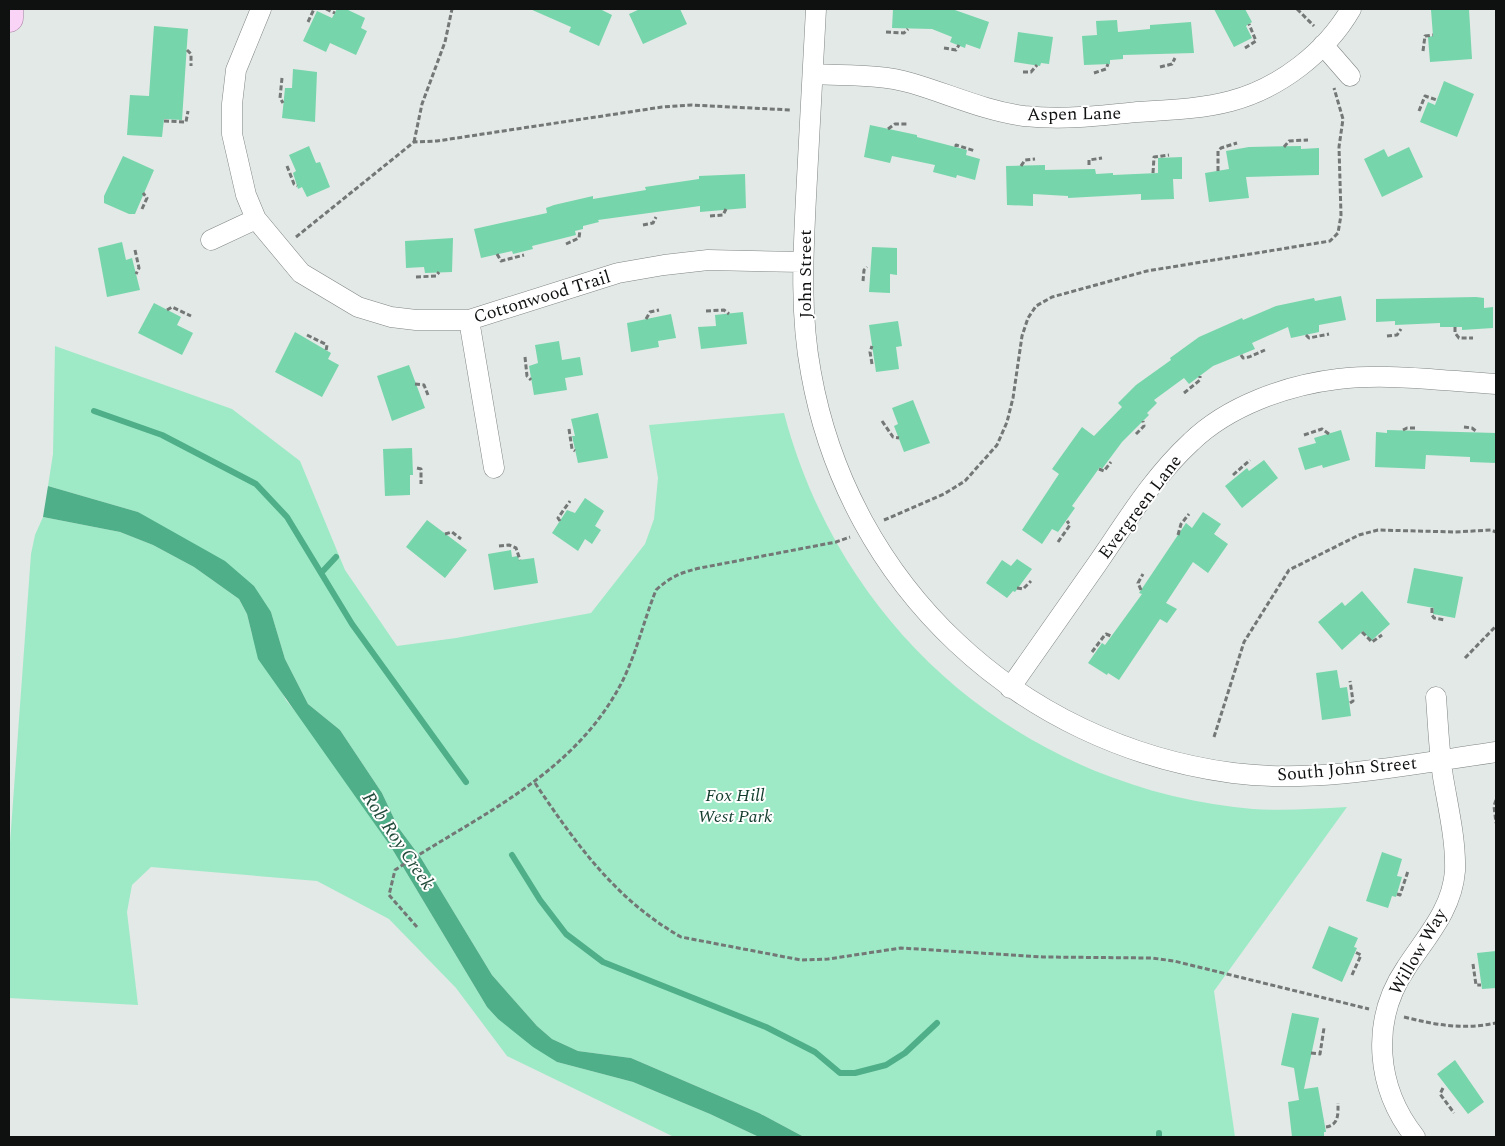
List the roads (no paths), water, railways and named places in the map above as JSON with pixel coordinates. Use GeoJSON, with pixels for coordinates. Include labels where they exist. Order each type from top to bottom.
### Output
{"type":"FeatureCollection","features":[{"type":"Feature","properties":{"kind":"main road"},"geometry":{"type":"LineString","coordinates":[[9,9],[9,18]]}},
{"type":"Feature","properties":{"kind":"street","name":"Cottonwood Trail"},"geometry":{"type":"LineString","coordinates":[[261,9],[236,70],[232,104],[232,134],[238,168],[256,219],[301,273],[358,307],[391,317],[416,320],[469,320],[618,273],[658,266],[708,260],[803,262]]}},
{"type":"Feature","properties":{"kind":"street","name":"John Street"},"geometry":{"type":"LineString","coordinates":[[816,9],[803,262],[803,314],[811,374],[826,432],[843,481],[866,529]]}},
{"type":"Feature","properties":{"kind":"street","name":"Aspen Lane"},"geometry":{"type":"LineString","coordinates":[[813,74],[873,77],[910,83],[971,103],[1022,116],[1084,117],[1190,108],[1230,101],[1270,85],[1292,72],[1323,45],[1351,9]]}},
{"type":"Feature","properties":{"kind":"street"},"geometry":{"type":"LineString","coordinates":[[1323,45],[1350,76]]}},
{"type":"Feature","properties":{"kind":"street"},"geometry":{"type":"LineString","coordinates":[[212,240],[256,219]]}},
{"type":"Feature","properties":{"kind":"street"},"geometry":{"type":"LineString","coordinates":[[469,320],[494,468]]}},
{"type":"Feature","properties":{"kind":"street","name":"Evergreen Lane"},"geometry":{"type":"LineString","coordinates":[[1010,688],[1154,482],[1192,441],[1218,421],[1272,395],[1301,386],[1338,379],[1379,378],[1496,384]]}},
{"type":"Feature","properties":{"kind":"street","name":"South John Street"},"geometry":{"type":"LineString","coordinates":[[866,529],[923,607],[981,666],[1010,688],[1062,720],[1099,738],[1139,752],[1236,774],[1315,774],[1496,752]]}},
{"type":"Feature","properties":{"kind":"street"},"geometry":{"type":"LineString","coordinates":[[1436,697],[1441,760]]}},
{"type":"Feature","properties":{"kind":"street","name":"Willow Way"},"geometry":{"type":"LineString","coordinates":[[1415,1137],[1390,1094],[1381,1059],[1382,1026],[1395,986],[1438,923],[1451,893],[1454,871],[1454,845],[1441,760]]}},
{"type":"Feature","properties":{"kind":"water","name":"Rob Roy Creek"},"geometry":{"type":"Polygon","coordinates":[[[48,486],[138,512],[225,561],[254,586],[271,612],[285,659],[308,704],[340,730],[382,793],[398,827],[421,858],[492,975],[537,1026],[552,1039],[578,1051],[631,1058],[759,1113],[804,1137],[759,1137],[633,1082],[557,1062],[533,1047],[498,1019],[487,1007],[391,847],[258,659],[247,614],[239,599],[194,567],[153,545],[120,532],[43,517],[48,486]]]}},
{"type":"Feature","properties":{"kind":"waterway"},"geometry":{"type":"LineString","coordinates":[[94,411],[162,435],[256,484],[287,517],[352,624],[466,782]]}},
{"type":"Feature","properties":{"kind":"waterway"},"geometry":{"type":"LineString","coordinates":[[322,572],[336,557]]}},
{"type":"Feature","properties":{"kind":"waterway"},"geometry":{"type":"LineString","coordinates":[[512,855],[540,900],[566,934],[603,962],[766,1027],[815,1052],[840,1073],[855,1073],[886,1065],[905,1053],[937,1023]]}},
{"type":"Feature","properties":{"kind":"park label","name":"Fox Hill West Park"},"geometry":{"type":"Point","coordinates":[735,805]}}]}
